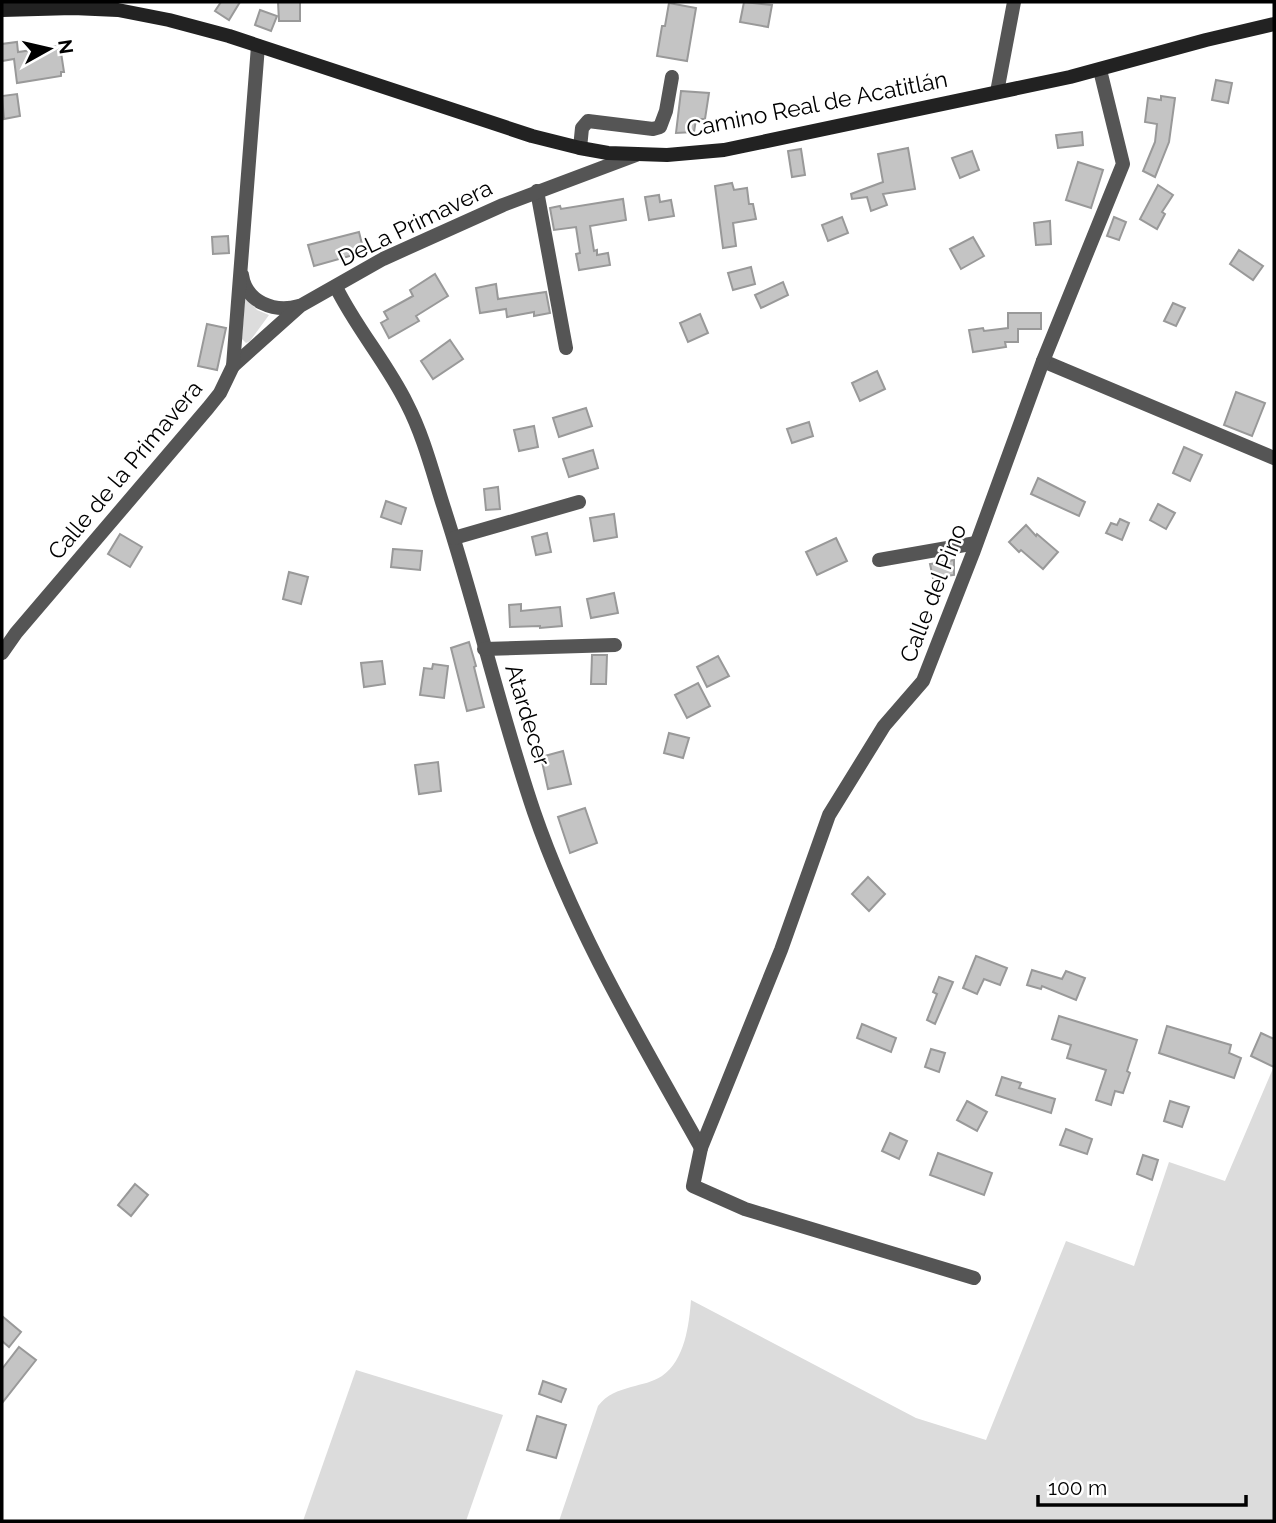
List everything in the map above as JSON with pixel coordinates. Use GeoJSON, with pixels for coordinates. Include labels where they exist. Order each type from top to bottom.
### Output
{"type":"FeatureCollection","features":[{"type":"Feature","properties":{"kind":"main road","name":"Camino Real de Acatitlán"},"geometry":{"type":"LineString","coordinates":[[2,10],[118,10],[169,20],[258,46],[532,136],[580,148],[636,155],[723,150],[1100,70],[1274,24]]}},
{"type":"Feature","properties":{"kind":"street"},"geometry":{"type":"LineString","coordinates":[[997,92],[1014,2]]}},
{"type":"Feature","properties":{"kind":"street","name":"Calle de la Primavera"},"geometry":{"type":"LineString","coordinates":[[2,653],[16,633],[208,408],[233,366],[258,46]]}},
{"type":"Feature","properties":{"kind":"street","name":"Calle del Pino"},"geometry":{"type":"LineString","coordinates":[[701,1148],[781,950],[829,815],[884,726],[923,681],[1043,361],[1123,164],[1100,70]]}},
{"type":"Feature","properties":{"kind":"street"},"geometry":{"type":"LineString","coordinates":[[580,148],[582,128],[588,121],[653,129],[660,127],[666,111],[672,77]]}},
{"type":"Feature","properties":{"kind":"street","name":"DeLa Primavera"},"geometry":{"type":"LineString","coordinates":[[233,366],[300,306],[383,259],[537,191],[636,155]]}},
{"type":"Feature","properties":{"kind":"street"},"geometry":{"type":"LineString","coordinates":[[537,191],[566,348]]}},
{"type":"Feature","properties":{"kind":"street"},"geometry":{"type":"LineString","coordinates":[[241,264],[245,287],[257,300],[273,307],[300,306]]}},
{"type":"Feature","properties":{"kind":"street","name":"Atardecer"},"geometry":{"type":"LineString","coordinates":[[336,287],[349,314],[407,403],[425,449],[454,538],[484,649],[533,810],[553,865],[598,962],[701,1148]]}},
{"type":"Feature","properties":{"kind":"street"},"geometry":{"type":"LineString","coordinates":[[1043,361],[1274,458]]}},
{"type":"Feature","properties":{"kind":"street"},"geometry":{"type":"LineString","coordinates":[[454,538],[579,502]]}},
{"type":"Feature","properties":{"kind":"street"},"geometry":{"type":"LineString","coordinates":[[879,560],[976,543]]}},
{"type":"Feature","properties":{"kind":"street"},"geometry":{"type":"LineString","coordinates":[[484,649],[615,645]]}},
{"type":"Feature","properties":{"kind":"street"},"geometry":{"type":"LineString","coordinates":[[701,1148],[693,1186],[745,1209],[974,1278]]}},
{"type":"Feature","properties":{"kind":"shaded area"},"geometry":{"type":"Polygon","coordinates":[[[245,297],[257,310],[269,315],[246,343],[242,339],[245,297]]]}},
{"type":"Feature","properties":{"kind":"shaded area"},"geometry":{"type":"Polygon","coordinates":[[[1274,1066],[1274,1521],[559,1521],[598,1406],[613,1394],[655,1380],[670,1369],[681,1352],[691,1300],[916,1418],[986,1440],[1066,1241],[1134,1266],[1169,1162],[1225,1181],[1274,1066]]]}},
{"type":"Feature","properties":{"kind":"shaded area"},"geometry":{"type":"Polygon","coordinates":[[[356,1370],[503,1415],[466,1521],[303,1521],[356,1370]]]}},
{"type":"Feature","properties":{"kind":"building"},"geometry":{"type":"Polygon","coordinates":[[[221,2],[240,2],[229,20],[215,11],[221,2]]]}},
{"type":"Feature","properties":{"kind":"building"},"geometry":{"type":"Polygon","coordinates":[[[278,2],[300,2],[300,21],[279,21],[278,2]]]}},
{"type":"Feature","properties":{"kind":"building"},"geometry":{"type":"Polygon","coordinates":[[[744,2],[772,5],[768,27],[740,22],[744,2]]]}},
{"type":"Feature","properties":{"kind":"building"},"geometry":{"type":"Polygon","coordinates":[[[669,3],[696,8],[687,61],[657,56],[669,3]]]}},
{"type":"Feature","properties":{"kind":"building"},"geometry":{"type":"Polygon","coordinates":[[[260,10],[277,16],[271,31],[255,25],[260,10]]]}},
{"type":"Feature","properties":{"kind":"building"},"geometry":{"type":"Polygon","coordinates":[[[17,42],[18,52],[60,46],[64,72],[61,72],[61,76],[17,83],[14,59],[2,61],[2,44],[17,42]]]}},
{"type":"Feature","properties":{"kind":"building"},"geometry":{"type":"Polygon","coordinates":[[[1216,80],[1232,83],[1228,103],[1212,100],[1216,80]]]}},
{"type":"Feature","properties":{"kind":"building"},"geometry":{"type":"Polygon","coordinates":[[[681,91],[709,93],[705,119],[696,119],[694,132],[676,133],[681,91]]]}},
{"type":"Feature","properties":{"kind":"building"},"geometry":{"type":"Polygon","coordinates":[[[17,94],[20,116],[4,119],[2,96],[17,94]]]}},
{"type":"Feature","properties":{"kind":"building"},"geometry":{"type":"Polygon","coordinates":[[[1161,96],[1175,98],[1169,142],[1155,177],[1143,171],[1155,142],[1157,124],[1145,122],[1148,98],[1161,100],[1161,96]]]}},
{"type":"Feature","properties":{"kind":"building"},"geometry":{"type":"Polygon","coordinates":[[[1082,132],[1083,145],[1058,148],[1056,135],[1082,132]]]}},
{"type":"Feature","properties":{"kind":"building"},"geometry":{"type":"Polygon","coordinates":[[[908,148],[915,189],[883,194],[887,205],[871,211],[867,197],[852,199],[851,194],[883,182],[878,154],[908,148]]]}},
{"type":"Feature","properties":{"kind":"building"},"geometry":{"type":"Polygon","coordinates":[[[801,149],[805,175],[792,177],[788,151],[801,149]]]}},
{"type":"Feature","properties":{"kind":"building"},"geometry":{"type":"Polygon","coordinates":[[[972,151],[979,170],[960,178],[952,158],[972,151]]]}},
{"type":"Feature","properties":{"kind":"building"},"geometry":{"type":"Polygon","coordinates":[[[1078,162],[1103,170],[1091,208],[1066,200],[1078,162]]]}},
{"type":"Feature","properties":{"kind":"building"},"geometry":{"type":"Polygon","coordinates":[[[732,183],[734,190],[747,188],[749,204],[753,204],[756,219],[733,223],[736,246],[723,248],[715,186],[732,183]]]}},
{"type":"Feature","properties":{"kind":"building"},"geometry":{"type":"Polygon","coordinates":[[[1158,185],[1173,195],[1162,212],[1165,214],[1157,229],[1140,219],[1158,185]]]}},
{"type":"Feature","properties":{"kind":"building"},"geometry":{"type":"Polygon","coordinates":[[[659,195],[660,202],[671,200],[674,216],[649,220],[645,197],[659,195]]]}},
{"type":"Feature","properties":{"kind":"building"},"geometry":{"type":"Polygon","coordinates":[[[623,199],[626,220],[590,226],[594,251],[597,250],[597,255],[608,253],[610,265],[579,270],[576,254],[580,253],[576,227],[554,230],[550,208],[560,206],[561,209],[623,199]]]}},
{"type":"Feature","properties":{"kind":"building"},"geometry":{"type":"Polygon","coordinates":[[[842,217],[848,233],[828,241],[822,225],[842,217]]]}},
{"type":"Feature","properties":{"kind":"building"},"geometry":{"type":"Polygon","coordinates":[[[1114,217],[1126,222],[1119,240],[1107,236],[1114,217]]]}},
{"type":"Feature","properties":{"kind":"building"},"geometry":{"type":"Polygon","coordinates":[[[1050,221],[1051,244],[1036,245],[1034,223],[1050,221]]]}},
{"type":"Feature","properties":{"kind":"building"},"geometry":{"type":"Polygon","coordinates":[[[359,232],[364,252],[314,266],[308,245],[359,232]]]}},
{"type":"Feature","properties":{"kind":"building"},"geometry":{"type":"Polygon","coordinates":[[[228,236],[229,253],[213,254],[212,237],[228,236]]]}},
{"type":"Feature","properties":{"kind":"building"},"geometry":{"type":"Polygon","coordinates":[[[973,237],[984,256],[961,269],[950,249],[973,237]]]}},
{"type":"Feature","properties":{"kind":"building"},"geometry":{"type":"Polygon","coordinates":[[[1239,250],[1263,266],[1253,280],[1230,264],[1239,250]]]}},
{"type":"Feature","properties":{"kind":"building"},"geometry":{"type":"Polygon","coordinates":[[[751,267],[755,284],[733,290],[728,273],[751,267]]]}},
{"type":"Feature","properties":{"kind":"building"},"geometry":{"type":"Polygon","coordinates":[[[435,274],[448,296],[416,316],[419,321],[389,338],[381,323],[388,319],[384,312],[413,296],[410,290],[435,274]]]}},
{"type":"Feature","properties":{"kind":"building"},"geometry":{"type":"Polygon","coordinates":[[[783,282],[788,295],[761,308],[755,295],[783,282]]]}},
{"type":"Feature","properties":{"kind":"building"},"geometry":{"type":"Polygon","coordinates":[[[496,284],[498,299],[546,292],[550,313],[534,316],[534,312],[507,317],[506,309],[480,313],[476,288],[496,284]]]}},
{"type":"Feature","properties":{"kind":"building"},"geometry":{"type":"Polygon","coordinates":[[[1173,303],[1185,308],[1176,326],[1164,321],[1173,303]]]}},
{"type":"Feature","properties":{"kind":"building"},"geometry":{"type":"Polygon","coordinates":[[[1008,313],[1041,313],[1041,329],[1018,329],[1018,342],[1005,342],[1006,347],[973,352],[969,330],[1008,328],[1008,313]]]}},
{"type":"Feature","properties":{"kind":"building"},"geometry":{"type":"Polygon","coordinates":[[[700,314],[708,333],[688,342],[680,323],[700,314]]]}},
{"type":"Feature","properties":{"kind":"building"},"geometry":{"type":"Polygon","coordinates":[[[207,324],[226,328],[217,370],[198,366],[207,324]]]}},
{"type":"Feature","properties":{"kind":"building"},"geometry":{"type":"Polygon","coordinates":[[[450,340],[463,359],[433,379],[421,361],[450,340]]]}},
{"type":"Feature","properties":{"kind":"building"},"geometry":{"type":"Polygon","coordinates":[[[877,371],[885,389],[860,401],[852,383],[877,371]]]}},
{"type":"Feature","properties":{"kind":"building"},"geometry":{"type":"Polygon","coordinates":[[[1236,392],[1265,403],[1252,436],[1224,425],[1236,392]]]}},
{"type":"Feature","properties":{"kind":"building"},"geometry":{"type":"Polygon","coordinates":[[[586,408],[592,426],[559,437],[553,418],[586,408]]]}},
{"type":"Feature","properties":{"kind":"building"},"geometry":{"type":"Polygon","coordinates":[[[809,422],[813,436],[792,443],[787,429],[809,422]]]}},
{"type":"Feature","properties":{"kind":"building"},"geometry":{"type":"Polygon","coordinates":[[[534,426],[538,447],[519,451],[514,430],[534,426]]]}},
{"type":"Feature","properties":{"kind":"building"},"geometry":{"type":"Polygon","coordinates":[[[1184,447],[1202,455],[1190,481],[1173,473],[1184,447]]]}},
{"type":"Feature","properties":{"kind":"building"},"geometry":{"type":"Polygon","coordinates":[[[593,450],[598,468],[569,477],[563,459],[593,450]]]}},
{"type":"Feature","properties":{"kind":"building"},"geometry":{"type":"Polygon","coordinates":[[[1038,478],[1085,502],[1079,516],[1031,494],[1038,478]]]}},
{"type":"Feature","properties":{"kind":"building"},"geometry":{"type":"Polygon","coordinates":[[[498,487],[500,509],[486,510],[484,489],[498,487]]]}},
{"type":"Feature","properties":{"kind":"building"},"geometry":{"type":"Polygon","coordinates":[[[386,501],[406,508],[401,524],[381,517],[386,501]]]}},
{"type":"Feature","properties":{"kind":"building"},"geometry":{"type":"Polygon","coordinates":[[[1158,504],[1175,513],[1166,529],[1150,520],[1158,504]]]}},
{"type":"Feature","properties":{"kind":"building"},"geometry":{"type":"Polygon","coordinates":[[[614,514],[617,537],[594,541],[590,518],[614,514]]]}},
{"type":"Feature","properties":{"kind":"building"},"geometry":{"type":"Polygon","coordinates":[[[1120,519],[1129,523],[1122,540],[1106,533],[1111,523],[1117,525],[1120,519]]]}},
{"type":"Feature","properties":{"kind":"building"},"geometry":{"type":"Polygon","coordinates":[[[1026,525],[1058,552],[1043,569],[1009,542],[1026,525]]]}},
{"type":"Feature","properties":{"kind":"building"},"geometry":{"type":"Polygon","coordinates":[[[547,533],[551,552],[536,555],[532,537],[547,533]]]}},
{"type":"Feature","properties":{"kind":"building"},"geometry":{"type":"Polygon","coordinates":[[[120,534],[142,547],[130,567],[108,554],[120,534]]]}},
{"type":"Feature","properties":{"kind":"building"},"geometry":{"type":"Polygon","coordinates":[[[836,538],[847,561],[817,575],[806,552],[836,538]]]}},
{"type":"Feature","properties":{"kind":"building"},"geometry":{"type":"Polygon","coordinates":[[[393,549],[422,551],[420,570],[391,567],[393,549]]]}},
{"type":"Feature","properties":{"kind":"building"},"geometry":{"type":"Polygon","coordinates":[[[954,560],[954,575],[933,578],[930,564],[954,560]]]}},
{"type":"Feature","properties":{"kind":"building"},"geometry":{"type":"Polygon","coordinates":[[[289,572],[308,577],[301,604],[283,599],[289,572]]]}},
{"type":"Feature","properties":{"kind":"building"},"geometry":{"type":"Polygon","coordinates":[[[614,593],[618,613],[591,618],[587,599],[614,593]]]}},
{"type":"Feature","properties":{"kind":"building"},"geometry":{"type":"Polygon","coordinates":[[[521,604],[521,611],[560,607],[562,626],[510,627],[509,605],[521,604]]]}},
{"type":"Feature","properties":{"kind":"building"},"geometry":{"type":"Polygon","coordinates":[[[469,642],[484,707],[467,711],[451,648],[469,642]]]}},
{"type":"Feature","properties":{"kind":"building"},"geometry":{"type":"Polygon","coordinates":[[[592,655],[607,655],[606,684],[591,684],[592,655]]]}},
{"type":"Feature","properties":{"kind":"building"},"geometry":{"type":"Polygon","coordinates":[[[718,656],[729,676],[707,687],[697,667],[718,656]]]}},
{"type":"Feature","properties":{"kind":"building"},"geometry":{"type":"Polygon","coordinates":[[[382,661],[385,684],[364,687],[361,663],[382,661]]]}},
{"type":"Feature","properties":{"kind":"building"},"geometry":{"type":"Polygon","coordinates":[[[433,664],[448,666],[444,698],[420,695],[424,668],[432,669],[433,664]]]}},
{"type":"Feature","properties":{"kind":"building"},"geometry":{"type":"Polygon","coordinates":[[[698,683],[710,706],[687,718],[675,695],[698,683]]]}},
{"type":"Feature","properties":{"kind":"building"},"geometry":{"type":"Polygon","coordinates":[[[669,733],[689,738],[683,758],[664,753],[669,733]]]}},
{"type":"Feature","properties":{"kind":"building"},"geometry":{"type":"Polygon","coordinates":[[[563,751],[571,784],[548,789],[541,757],[563,751]]]}},
{"type":"Feature","properties":{"kind":"building"},"geometry":{"type":"Polygon","coordinates":[[[438,762],[441,791],[419,794],[415,765],[438,762]]]}},
{"type":"Feature","properties":{"kind":"building"},"geometry":{"type":"Polygon","coordinates":[[[585,808],[597,843],[570,853],[558,817],[585,808]]]}},
{"type":"Feature","properties":{"kind":"building"},"geometry":{"type":"Polygon","coordinates":[[[868,877],[885,894],[869,911],[852,894],[868,877]]]}},
{"type":"Feature","properties":{"kind":"building"},"geometry":{"type":"Polygon","coordinates":[[[976,956],[1007,968],[1000,985],[984,979],[977,994],[963,988],[976,956]]]}},
{"type":"Feature","properties":{"kind":"building"},"geometry":{"type":"Polygon","coordinates":[[[1032,970],[1062,979],[1066,971],[1085,978],[1076,1000],[1042,986],[1041,989],[1027,985],[1032,970]]]}},
{"type":"Feature","properties":{"kind":"building"},"geometry":{"type":"Polygon","coordinates":[[[939,977],[953,982],[935,1024],[927,1020],[937,994],[933,992],[939,977]]]}},
{"type":"Feature","properties":{"kind":"building"},"geometry":{"type":"Polygon","coordinates":[[[1059,1016],[1137,1040],[1123,1093],[1115,1091],[1111,1105],[1096,1100],[1106,1070],[1067,1058],[1071,1045],[1052,1039],[1059,1016]]]}},
{"type":"Feature","properties":{"kind":"building"},"geometry":{"type":"Polygon","coordinates":[[[862,1024],[896,1038],[891,1052],[857,1038],[862,1024]]]}},
{"type":"Feature","properties":{"kind":"building"},"geometry":{"type":"Polygon","coordinates":[[[1167,1026],[1231,1045],[1229,1053],[1241,1058],[1234,1078],[1159,1053],[1167,1026]]]}},
{"type":"Feature","properties":{"kind":"building"},"geometry":{"type":"Polygon","coordinates":[[[1261,1033],[1274,1039],[1274,1067],[1251,1056],[1261,1033]]]}},
{"type":"Feature","properties":{"kind":"building"},"geometry":{"type":"Polygon","coordinates":[[[931,1049],[945,1053],[939,1072],[925,1067],[931,1049]]]}},
{"type":"Feature","properties":{"kind":"building"},"geometry":{"type":"Polygon","coordinates":[[[1002,1077],[1021,1083],[1019,1088],[1055,1099],[1051,1113],[996,1095],[1002,1077]]]}},
{"type":"Feature","properties":{"kind":"building"},"geometry":{"type":"Polygon","coordinates":[[[967,1101],[987,1112],[977,1131],[957,1120],[967,1101]]]}},
{"type":"Feature","properties":{"kind":"building"},"geometry":{"type":"Polygon","coordinates":[[[1170,1101],[1189,1107],[1182,1127],[1164,1121],[1170,1101]]]}},
{"type":"Feature","properties":{"kind":"building"},"geometry":{"type":"Polygon","coordinates":[[[1066,1129],[1092,1139],[1087,1154],[1060,1145],[1066,1129]]]}},
{"type":"Feature","properties":{"kind":"building"},"geometry":{"type":"Polygon","coordinates":[[[890,1133],[907,1141],[899,1159],[882,1151],[890,1133]]]}},
{"type":"Feature","properties":{"kind":"building"},"geometry":{"type":"Polygon","coordinates":[[[938,1153],[992,1173],[984,1195],[930,1175],[938,1153]]]}},
{"type":"Feature","properties":{"kind":"building"},"geometry":{"type":"Polygon","coordinates":[[[1143,1155],[1158,1160],[1152,1180],[1137,1174],[1143,1155]]]}},
{"type":"Feature","properties":{"kind":"building"},"geometry":{"type":"Polygon","coordinates":[[[135,1184],[148,1195],[131,1216],[118,1205],[135,1184]]]}},
{"type":"Feature","properties":{"kind":"building"},"geometry":{"type":"Polygon","coordinates":[[[2,1316],[21,1332],[9,1347],[2,1341],[2,1316]]]}},
{"type":"Feature","properties":{"kind":"building"},"geometry":{"type":"Polygon","coordinates":[[[19,1347],[36,1360],[2,1403],[2,1369],[19,1347]]]}},
{"type":"Feature","properties":{"kind":"building"},"geometry":{"type":"Polygon","coordinates":[[[543,1381],[566,1389],[561,1402],[539,1394],[543,1381]]]}},
{"type":"Feature","properties":{"kind":"building"},"geometry":{"type":"Polygon","coordinates":[[[537,1416],[566,1425],[556,1458],[527,1450],[537,1416]]]}}]}
